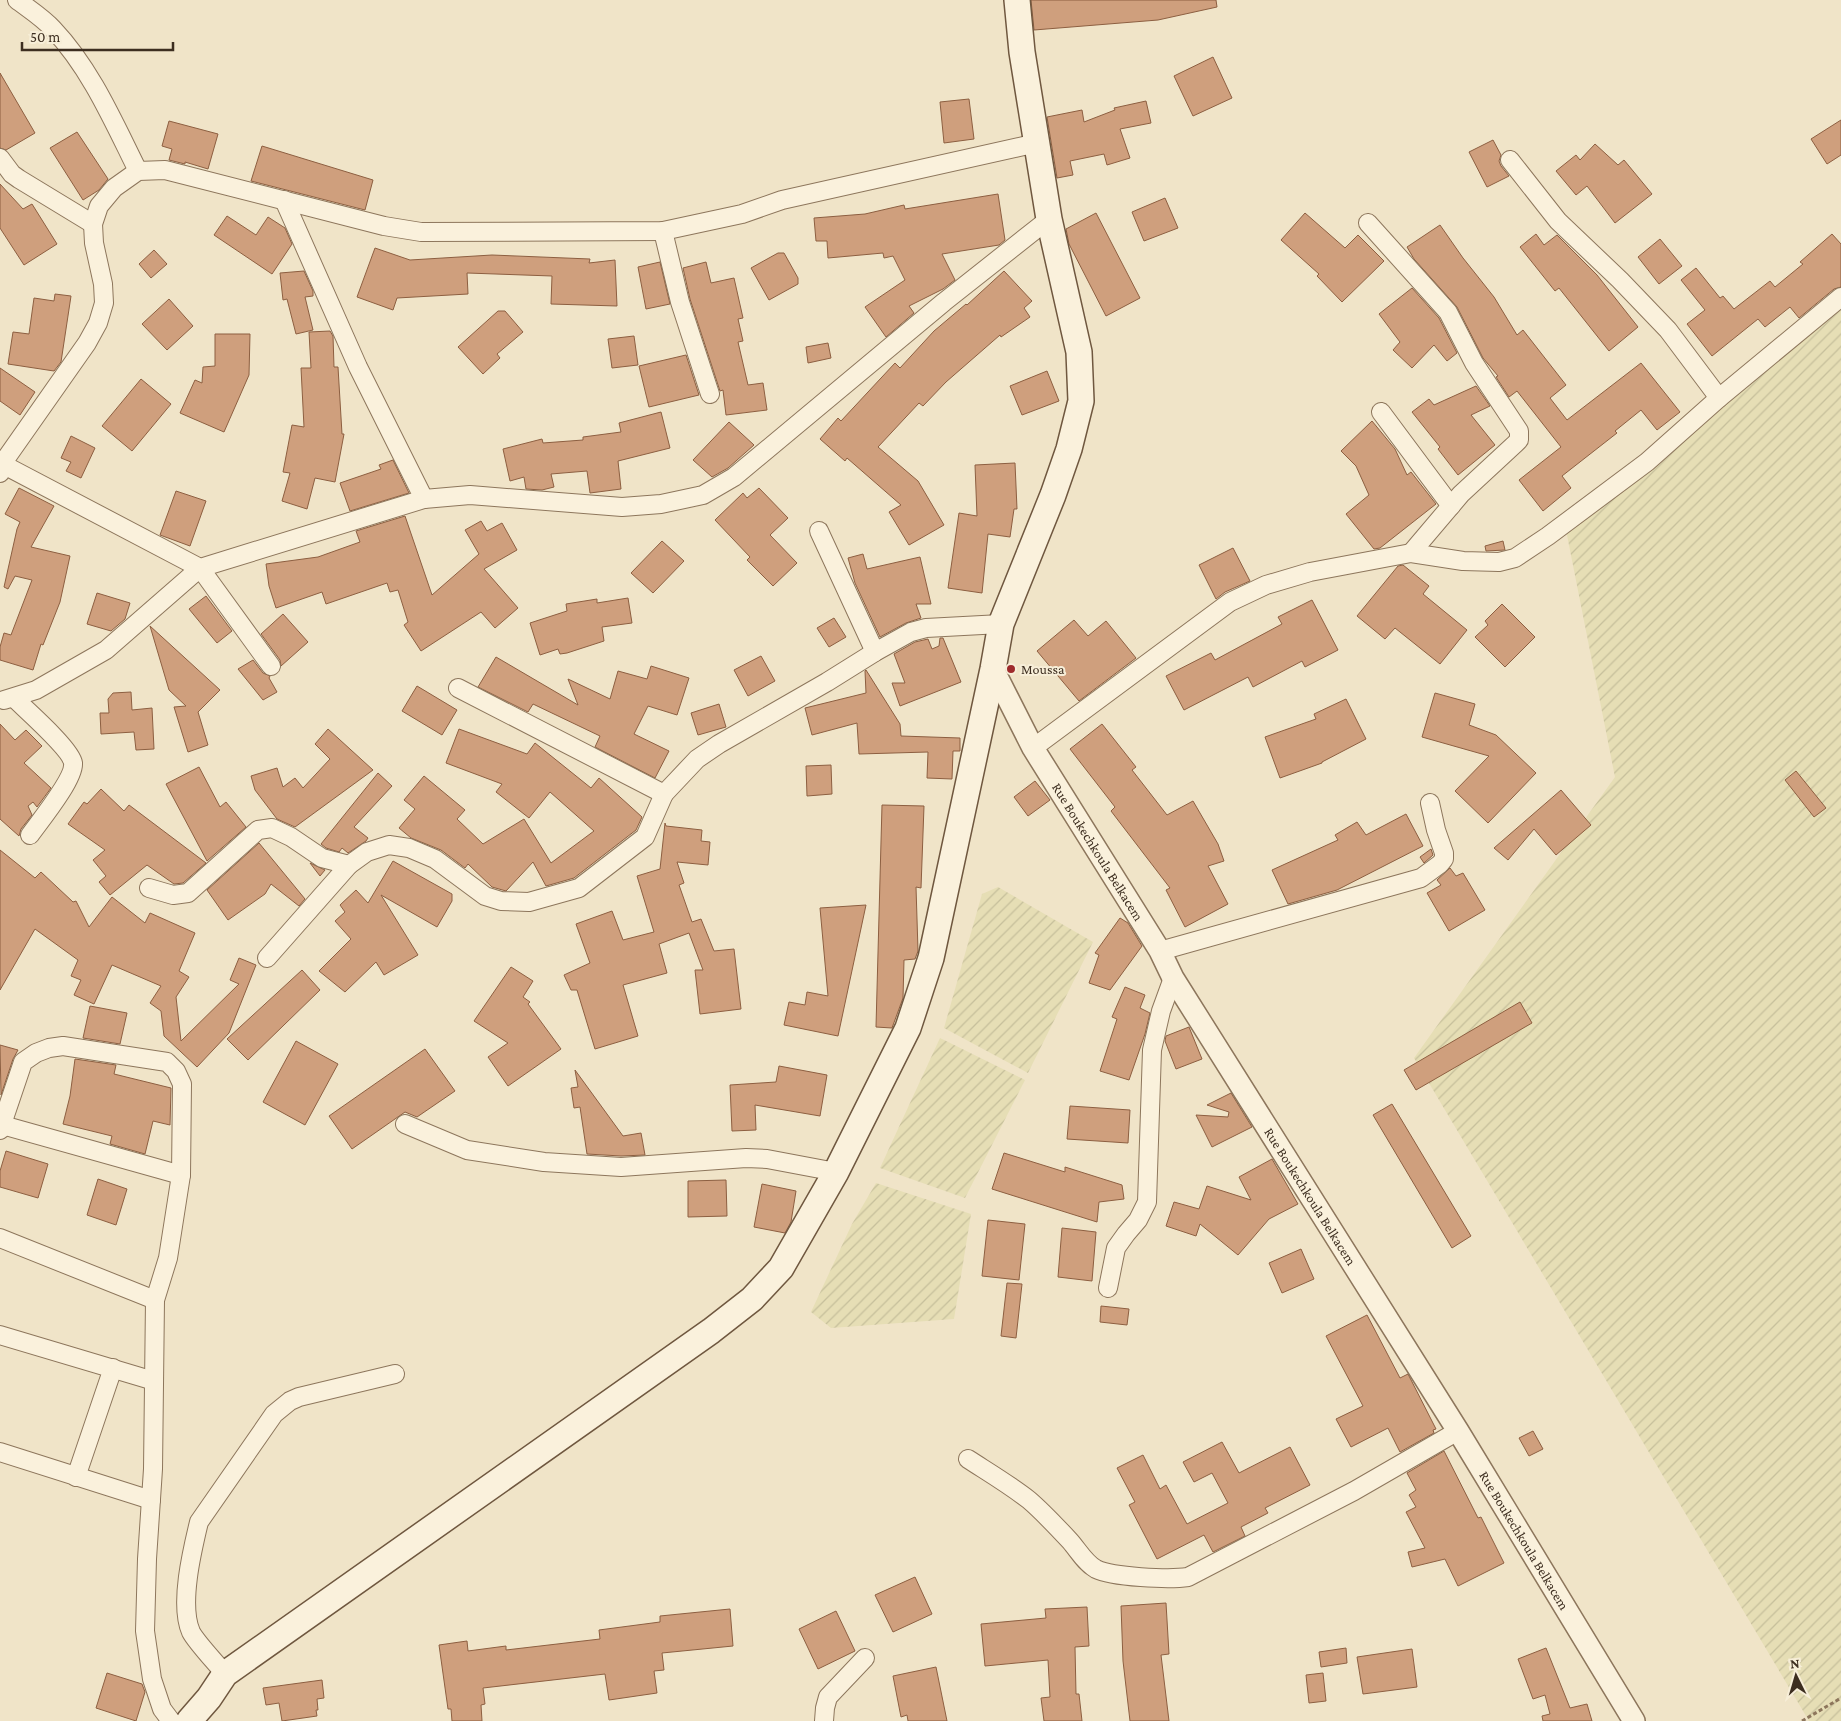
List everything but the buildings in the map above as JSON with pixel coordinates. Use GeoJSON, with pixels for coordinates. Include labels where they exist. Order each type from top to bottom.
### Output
{"type":"FeatureCollection","features":[{"type":"Feature","properties":{"kind":"main road"},"geometry":{"type":"LineString","coordinates":[[189,1721],[209,1698],[225,1674],[711,1331],[752,1299],[781,1268],[836,1172],[908,1028],[928,966],[993,669],[1001,624],[1053,495],[1069,449],[1081,401],[1079,352],[1049,219],[1022,52],[1017,0]]}},
{"type":"Feature","properties":{"kind":"street"},"geometry":{"type":"LineString","coordinates":[[17,0],[53,28],[78,60],[101,97],[138,171]]}},
{"type":"Feature","properties":{"kind":"street"},"geometry":{"type":"LineString","coordinates":[[271,666],[200,568],[1,468],[87,343],[98,323],[104,304],[103,284],[94,243],[93,224],[99,206],[114,188],[138,171],[165,170],[384,226],[421,232],[662,231],[742,214],[782,200],[1036,143]]}},
{"type":"Feature","properties":{"kind":"street"},"geometry":{"type":"LineString","coordinates":[[0,158],[12,174],[19,179],[93,224]]}},
{"type":"Feature","properties":{"kind":"street"},"geometry":{"type":"LineString","coordinates":[[1510,160],[1558,222],[1620,280],[1668,330],[1719,398]]}},
{"type":"Feature","properties":{"kind":"street"},"geometry":{"type":"LineString","coordinates":[[284,200],[358,367],[424,499]]}},
{"type":"Feature","properties":{"kind":"street"},"geometry":{"type":"LineString","coordinates":[[4,698],[36,690],[106,650],[200,568],[424,499],[470,495],[622,507],[661,504],[703,495],[734,477],[944,302],[1049,219]]}},
{"type":"Feature","properties":{"kind":"street"},"geometry":{"type":"LineString","coordinates":[[1368,223],[1448,312],[1474,362],[1519,431],[1519,440],[1461,494],[1410,553]]}},
{"type":"Feature","properties":{"kind":"street"},"geometry":{"type":"LineString","coordinates":[[662,231],[680,302],[710,394]]}},
{"type":"Feature","properties":{"kind":"street"},"geometry":{"type":"LineString","coordinates":[[1033,748],[1230,602],[1266,585],[1310,572],[1410,553],[1463,561],[1499,562],[1515,558],[1548,536],[1647,462],[1719,398],[1841,297]]}},
{"type":"Feature","properties":{"kind":"street"},"geometry":{"type":"LineString","coordinates":[[1381,412],[1451,506]]}},
{"type":"Feature","properties":{"kind":"street"},"geometry":{"type":"LineString","coordinates":[[820,531],[874,652]]}},
{"type":"Feature","properties":{"kind":"street"},"geometry":{"type":"LineString","coordinates":[[267,958],[349,865],[367,852],[389,846],[409,848],[435,859],[485,896],[501,901],[529,902],[579,888],[645,837],[664,794],[696,759],[718,744],[911,632],[926,628],[1001,624]]}},
{"type":"Feature","properties":{"kind":"street","name":"Rue Boukechkoula Belkacem"},"geometry":{"type":"LineString","coordinates":[[993,669],[1033,748],[1160,951],[1173,978],[1458,1431],[1634,1721]]}},
{"type":"Feature","properties":{"kind":"street"},"geometry":{"type":"LineString","coordinates":[[458,688],[664,794]]}},
{"type":"Feature","properties":{"kind":"street"},"geometry":{"type":"LineString","coordinates":[[4,698],[55,738],[70,754],[73,762],[71,777],[30,835]]}},
{"type":"Feature","properties":{"kind":"street"},"geometry":{"type":"LineString","coordinates":[[1160,951],[1421,878],[1444,859],[1430,803]]}},
{"type":"Feature","properties":{"kind":"street"},"geometry":{"type":"LineString","coordinates":[[149,888],[173,895],[188,893],[258,830],[272,828],[291,837],[322,858],[349,865]]}},
{"type":"Feature","properties":{"kind":"street"},"geometry":{"type":"LineString","coordinates":[[1108,1288],[1116,1248],[1138,1220],[1147,1202],[1152,1050],[1156,1029],[1173,978]]}},
{"type":"Feature","properties":{"kind":"street"},"geometry":{"type":"LineString","coordinates":[[171,1721],[162,1709],[152,1679],[145,1631],[147,1560],[153,1469],[155,1300],[168,1258],[181,1175],[182,1084],[176,1071],[167,1062],[63,1046],[49,1048],[36,1053],[23,1062],[1,1128],[181,1175]]}},
{"type":"Feature","properties":{"kind":"street"},"geometry":{"type":"LineString","coordinates":[[405,1124],[467,1150],[544,1162],[621,1167],[746,1158],[767,1159],[836,1172]]}},
{"type":"Feature","properties":{"kind":"street"},"geometry":{"type":"LineString","coordinates":[[0,1238],[155,1300]]}},
{"type":"Feature","properties":{"kind":"street"},"geometry":{"type":"LineString","coordinates":[[0,1335],[154,1380]]}},
{"type":"Feature","properties":{"kind":"street"},"geometry":{"type":"LineString","coordinates":[[76,1477],[114,1368]]}},
{"type":"Feature","properties":{"kind":"street"},"geometry":{"type":"LineString","coordinates":[[225,1674],[192,1633],[185,1612],[194,1544],[199,1522],[274,1414],[290,1401],[315,1392],[395,1374]]}},
{"type":"Feature","properties":{"kind":"street"},"geometry":{"type":"LineString","coordinates":[[968,1459],[1029,1500],[1090,1565],[1103,1572],[1141,1577],[1177,1578],[1188,1577],[1354,1491],[1458,1431]]}},
{"type":"Feature","properties":{"kind":"street"},"geometry":{"type":"LineString","coordinates":[[0,1452],[150,1500]]}},
{"type":"Feature","properties":{"kind":"street"},"geometry":{"type":"LineString","coordinates":[[824,1721],[828,1697],[865,1658]]}},
{"type":"Feature","properties":{"kind":"path"},"geometry":{"type":"LineString","coordinates":[[1802,1721],[1841,1698]]}},
{"type":"Feature","properties":{"kind":"shaded area"},"geometry":{"type":"Polygon","coordinates":[[[1841,308],[1841,1721],[1809,1721],[1414,1058],[1615,777],[1564,520],[1841,308]]]}},
{"type":"Feature","properties":{"kind":"shaded area"},"geometry":{"type":"Polygon","coordinates":[[[998,887],[1093,942],[1028,1073],[944,1028],[982,894],[998,887]]]}},
{"type":"Feature","properties":{"kind":"shaded area"},"geometry":{"type":"Polygon","coordinates":[[[940,1038],[1025,1080],[965,1198],[880,1168],[940,1038]]]}},
{"type":"Feature","properties":{"kind":"shaded area"},"geometry":{"type":"Polygon","coordinates":[[[876,1183],[971,1214],[954,1319],[831,1328],[811,1312],[852,1224],[876,1183]]]}},
{"type":"Feature","properties":{"kind":"place","name":"Moussa"},"geometry":{"type":"Point","coordinates":[1011,669]}}]}
